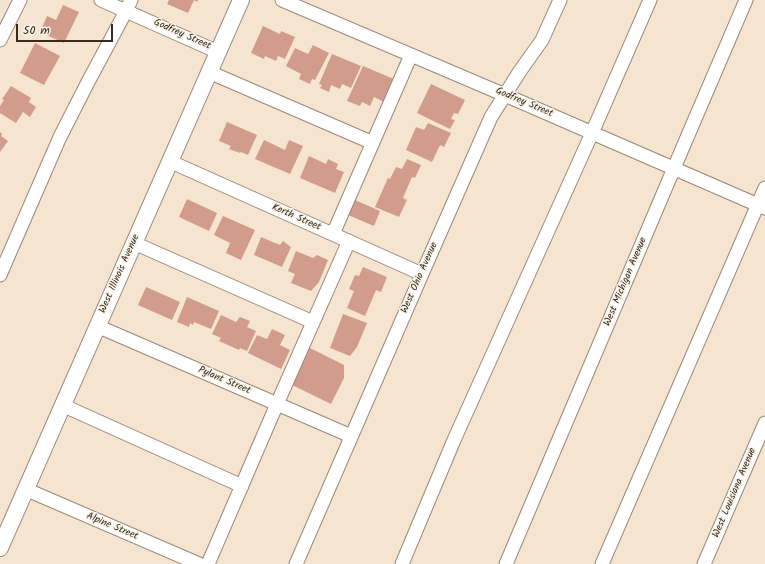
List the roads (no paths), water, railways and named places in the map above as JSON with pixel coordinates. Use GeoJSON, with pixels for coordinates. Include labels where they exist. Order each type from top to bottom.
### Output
{"type":"FeatureCollection","features":[{"type":"Feature","properties":{"kind":"main road","name":"West Illinois Avenue"},"geometry":{"type":"LineString","coordinates":[[1,543],[241,0]]}},
{"type":"Feature","properties":{"kind":"street"},"geometry":{"type":"LineString","coordinates":[[0,40],[20,0]]}},
{"type":"Feature","properties":{"kind":"street","name":"Godfrey Street"},"geometry":{"type":"LineString","coordinates":[[101,0],[128,5],[218,52]]}},
{"type":"Feature","properties":{"kind":"street","name":"Godfrey Street"},"geometry":{"type":"LineString","coordinates":[[282,0],[761,206]]}},
{"type":"Feature","properties":{"kind":"street","name":"West Ohio Avenue"},"geometry":{"type":"LineString","coordinates":[[296,564],[491,117],[520,71],[542,40],[560,0]]}},
{"type":"Feature","properties":{"kind":"street"},"geometry":{"type":"LineString","coordinates":[[402,564],[454,440],[650,0]]}},
{"type":"Feature","properties":{"kind":"street","name":"West Michigan Avenue"},"geometry":{"type":"LineString","coordinates":[[506,564],[746,0]]}},
{"type":"Feature","properties":{"kind":"street"},"geometry":{"type":"LineString","coordinates":[[0,275],[60,137],[128,5]]}},
{"type":"Feature","properties":{"kind":"street"},"geometry":{"type":"LineString","coordinates":[[333,234],[411,55]]}},
{"type":"Feature","properties":{"kind":"street"},"geometry":{"type":"LineString","coordinates":[[209,72],[373,143]]}},
{"type":"Feature","properties":{"kind":"street","name":"Kerth Street"},"geometry":{"type":"LineString","coordinates":[[170,161],[422,274]]}},
{"type":"Feature","properties":{"kind":"street"},"geometry":{"type":"LineString","coordinates":[[602,564],[761,206],[765,188]]}},
{"type":"Feature","properties":{"kind":"street"},"geometry":{"type":"LineString","coordinates":[[208,564],[349,241]]}},
{"type":"Feature","properties":{"kind":"street"},"geometry":{"type":"LineString","coordinates":[[134,242],[313,322]]}},
{"type":"Feature","properties":{"kind":"street","name":"Pylant Street"},"geometry":{"type":"LineString","coordinates":[[97,326],[351,436]]}},
{"type":"Feature","properties":{"kind":"street"},"geometry":{"type":"LineString","coordinates":[[62,405],[242,486]]}},
{"type":"Feature","properties":{"kind":"street","name":"West Louisiana Avenue"},"geometry":{"type":"LineString","coordinates":[[704,564],[765,423]]}},
{"type":"Feature","properties":{"kind":"street","name":"Alpine Street"},"geometry":{"type":"LineString","coordinates":[[25,489],[199,564]]}}]}
